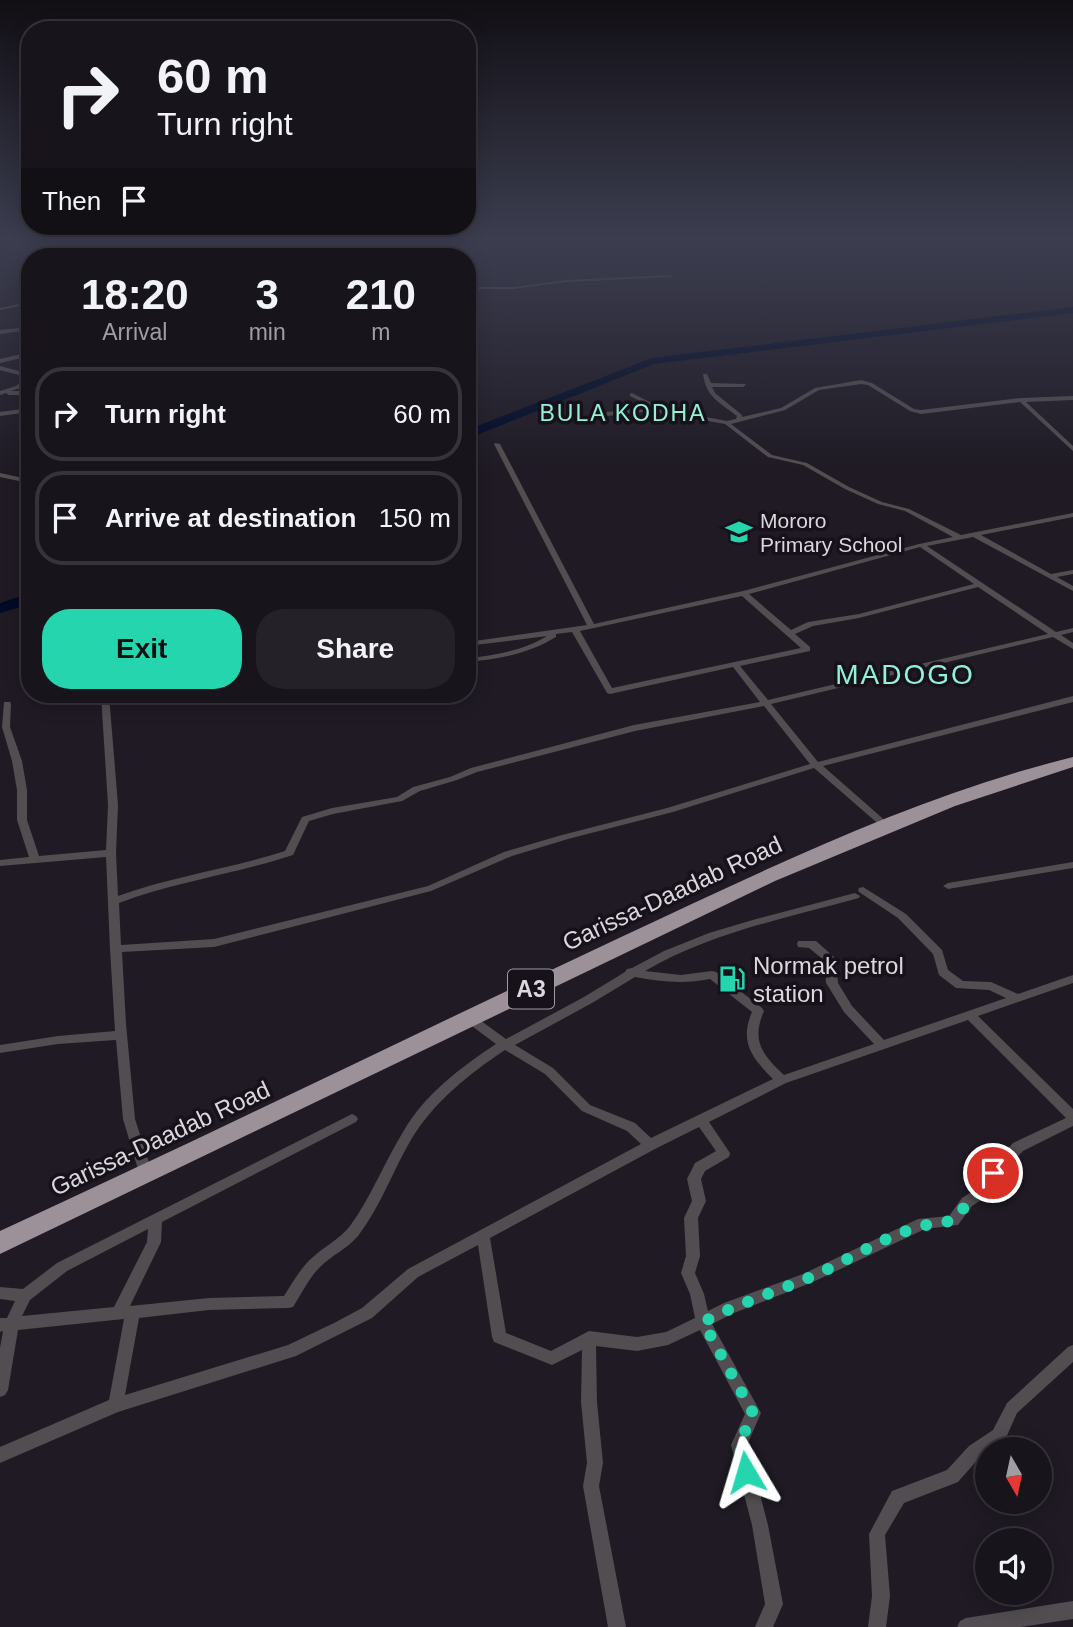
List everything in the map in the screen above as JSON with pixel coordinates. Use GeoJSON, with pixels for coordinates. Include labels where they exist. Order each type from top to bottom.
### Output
{"type":"FeatureCollection","features":[{"type":"Feature","properties":{"kind":"highway","name":"Garissa-Daadab Road"},"geometry":{"type":"LineString","coordinates":[[0,1242],[146,1175],[760,880],[952,799],[1073,762]]}},
{"type":"Feature","properties":{"kind":"street"},"geometry":{"type":"LineString","coordinates":[[0,332],[21,329]]}},
{"type":"Feature","properties":{"kind":"street"},"geometry":{"type":"LineString","coordinates":[[0,361],[21,356]]}},
{"type":"Feature","properties":{"kind":"street"},"geometry":{"type":"LineString","coordinates":[[0,368],[21,374]]}},
{"type":"Feature","properties":{"kind":"street"},"geometry":{"type":"LineString","coordinates":[[705,375],[712,394],[738,413],[738,420]]}},
{"type":"Feature","properties":{"kind":"street"},"geometry":{"type":"LineString","coordinates":[[607,414],[651,409],[727,423],[783,409],[817,390],[860,382],[870,384],[912,410],[921,412],[1021,400],[1073,398]]}},
{"type":"Feature","properties":{"kind":"street"},"geometry":{"type":"LineString","coordinates":[[0,392],[21,384]]}},
{"type":"Feature","properties":{"kind":"street"},"geometry":{"type":"LineString","coordinates":[[708,385],[743,385]]}},
{"type":"Feature","properties":{"kind":"street"},"geometry":{"type":"LineString","coordinates":[[0,392],[21,393]]}},
{"type":"Feature","properties":{"kind":"street"},"geometry":{"type":"LineString","coordinates":[[632,395],[656,407],[651,409]]}},
{"type":"Feature","properties":{"kind":"street"},"geometry":{"type":"LineString","coordinates":[[1021,400],[1073,449]]}},
{"type":"Feature","properties":{"kind":"street"},"geometry":{"type":"LineString","coordinates":[[0,414],[21,411]]}},
{"type":"Feature","properties":{"kind":"street"},"geometry":{"type":"LineString","coordinates":[[727,423],[770,456],[805,464],[847,488],[880,503],[907,510],[959,537]]}},
{"type":"Feature","properties":{"kind":"street"},"geometry":{"type":"LineString","coordinates":[[497,444],[592,627]]}},
{"type":"Feature","properties":{"kind":"street"},"geometry":{"type":"LineString","coordinates":[[0,475],[21,479]]}},
{"type":"Feature","properties":{"kind":"street"},"geometry":{"type":"LineString","coordinates":[[476,643],[592,627],[744,593],[920,545],[1073,515]]}},
{"type":"Feature","properties":{"kind":"street"},"geometry":{"type":"LineString","coordinates":[[975,535],[1073,589]]}},
{"type":"Feature","properties":{"kind":"street"},"geometry":{"type":"LineString","coordinates":[[920,545],[1073,648]]}},
{"type":"Feature","properties":{"kind":"street"},"geometry":{"type":"LineString","coordinates":[[1052,576],[1073,572]]}},
{"type":"Feature","properties":{"kind":"street"},"geometry":{"type":"LineString","coordinates":[[790,633],[811,624],[859,616],[977,584]]}},
{"type":"Feature","properties":{"kind":"street"},"geometry":{"type":"LineString","coordinates":[[575,630],[610,691],[807,649],[744,593]]}},
{"type":"Feature","properties":{"kind":"street"},"geometry":{"type":"LineString","coordinates":[[114,901],[144,889],[268,861],[289,853],[305,819],[332,811],[399,799],[408,796],[414,789],[458,779],[474,770],[634,727],[766,703],[1073,630]]}},
{"type":"Feature","properties":{"kind":"street"},"geometry":{"type":"LineString","coordinates":[[476,659],[526,651],[556,633]]}},
{"type":"Feature","properties":{"kind":"street"},"geometry":{"type":"LineString","coordinates":[[735,665],[816,765],[886,826]]}},
{"type":"Feature","properties":{"kind":"street"},"geometry":{"type":"LineString","coordinates":[[115,949],[215,943],[432,888],[509,853],[670,810],[816,765],[1073,699]]}},
{"type":"Feature","properties":{"kind":"street"},"geometry":{"type":"LineString","coordinates":[[106,703],[112,793],[111,853],[121,1035],[129,1119],[146,1175]]}},
{"type":"Feature","properties":{"kind":"street"},"geometry":{"type":"LineString","coordinates":[[7,704],[6,727],[18,761],[22,820],[34,859]]}},
{"type":"Feature","properties":{"kind":"street"},"geometry":{"type":"LineString","coordinates":[[0,863],[111,853]]}},
{"type":"Feature","properties":{"kind":"street"},"geometry":{"type":"LineString","coordinates":[[948,886],[1073,865]]}},
{"type":"Feature","properties":{"kind":"street"},"geometry":{"type":"LineString","coordinates":[[6,1323],[209,1304],[288,1302],[314,1264],[351,1234],[367,1210],[405,1134],[423,1112],[465,1072],[504,1044],[612,988],[629,972],[729,931],[859,893],[902,916],[938,953],[943,972],[960,985],[991,986],[1017,998]]}},
{"type":"Feature","properties":{"kind":"street"},"geometry":{"type":"LineString","coordinates":[[802,944],[813,944],[830,960],[832,983],[848,1009],[882,1045]]}},
{"type":"Feature","properties":{"kind":"street"},"geometry":{"type":"LineString","coordinates":[[629,972],[669,979],[694,979],[712,975],[758,1011],[750,1026],[755,1051],[782,1080]]}},
{"type":"Feature","properties":{"kind":"street"},"geometry":{"type":"LineString","coordinates":[[0,1455],[116,1405],[254,1363],[303,1345],[367,1313],[413,1272],[650,1145],[782,1080],[1073,979]]}},
{"type":"Feature","properties":{"kind":"street"},"geometry":{"type":"LineString","coordinates":[[482,1234],[499,1337],[551,1358],[589,1338],[637,1344],[668,1338],[729,1308],[808,1278],[923,1223],[953,1221],[967,1202],[981,1193],[993,1173],[1018,1147],[1073,1118],[969,1014]]}},
{"type":"Feature","properties":{"kind":"street"},"geometry":{"type":"LineString","coordinates":[[469,1018],[504,1044],[549,1071],[586,1108],[631,1127],[650,1145]]}},
{"type":"Feature","properties":{"kind":"street"},"geometry":{"type":"LineString","coordinates":[[0,1049],[58,1040],[121,1035]]}},
{"type":"Feature","properties":{"kind":"street"},"geometry":{"type":"LineString","coordinates":[[0,1390],[6,1323],[25,1296],[62,1267],[352,1119]]}},
{"type":"Feature","properties":{"kind":"street"},"geometry":{"type":"LineString","coordinates":[[701,1120],[724,1153],[700,1167],[694,1179],[699,1201],[691,1218],[693,1256],[688,1273],[697,1294],[703,1322],[753,1413],[739,1445],[760,1525],[774,1604],[764,1627]]}},
{"type":"Feature","properties":{"kind":"street"},"geometry":{"type":"LineString","coordinates":[[116,1405],[126,1311],[153,1242],[156,1219]]}},
{"type":"Feature","properties":{"kind":"street"},"geometry":{"type":"LineString","coordinates":[[0,1293],[25,1296]]}},
{"type":"Feature","properties":{"kind":"street"},"geometry":{"type":"LineString","coordinates":[[589,1338],[589,1402],[595,1463],[591,1486],[617,1627]]}},
{"type":"Feature","properties":{"kind":"street"},"geometry":{"type":"LineString","coordinates":[[877,1627],[881,1596],[877,1534],[898,1497],[952,1476],[975,1451],[999,1435],[1012,1408],[1073,1352]]}},
{"type":"Feature","properties":{"kind":"street"},"geometry":{"type":"LineString","coordinates":[[966,1627],[1073,1610]]}},
{"type":"Feature","properties":{"kind":"waterway"},"geometry":{"type":"LineString","coordinates":[[476,431],[652,361],[1008,318]]}},
{"type":"Feature","properties":{"kind":"waterway"},"geometry":{"type":"LineString","coordinates":[[0,608],[21,601]]}},
{"type":"Feature","properties":{"kind":"place","name":"Mororo Primary School"},"geometry":{"type":"Point","coordinates":[739,532]}},
{"type":"Feature","properties":{"kind":"place","name":"Normak petrol station"},"geometry":{"type":"Point","coordinates":[732,979]}},
{"type":"Feature","properties":{"kind":"district","name":"BULA KODHA"},"geometry":{"type":"Point","coordinates":[623,413]}},
{"type":"Feature","properties":{"kind":"district","name":"MADOGO"},"geometry":{"type":"Point","coordinates":[905,674]}},
{"type":"Feature","properties":{"kind":"route"},"geometry":{"type":"LineString","coordinates":[[746,1472],[739,1445],[753,1413],[703,1322],[729,1308],[808,1278],[923,1223],[953,1221],[967,1202],[981,1193],[993,1173]]}}]}
